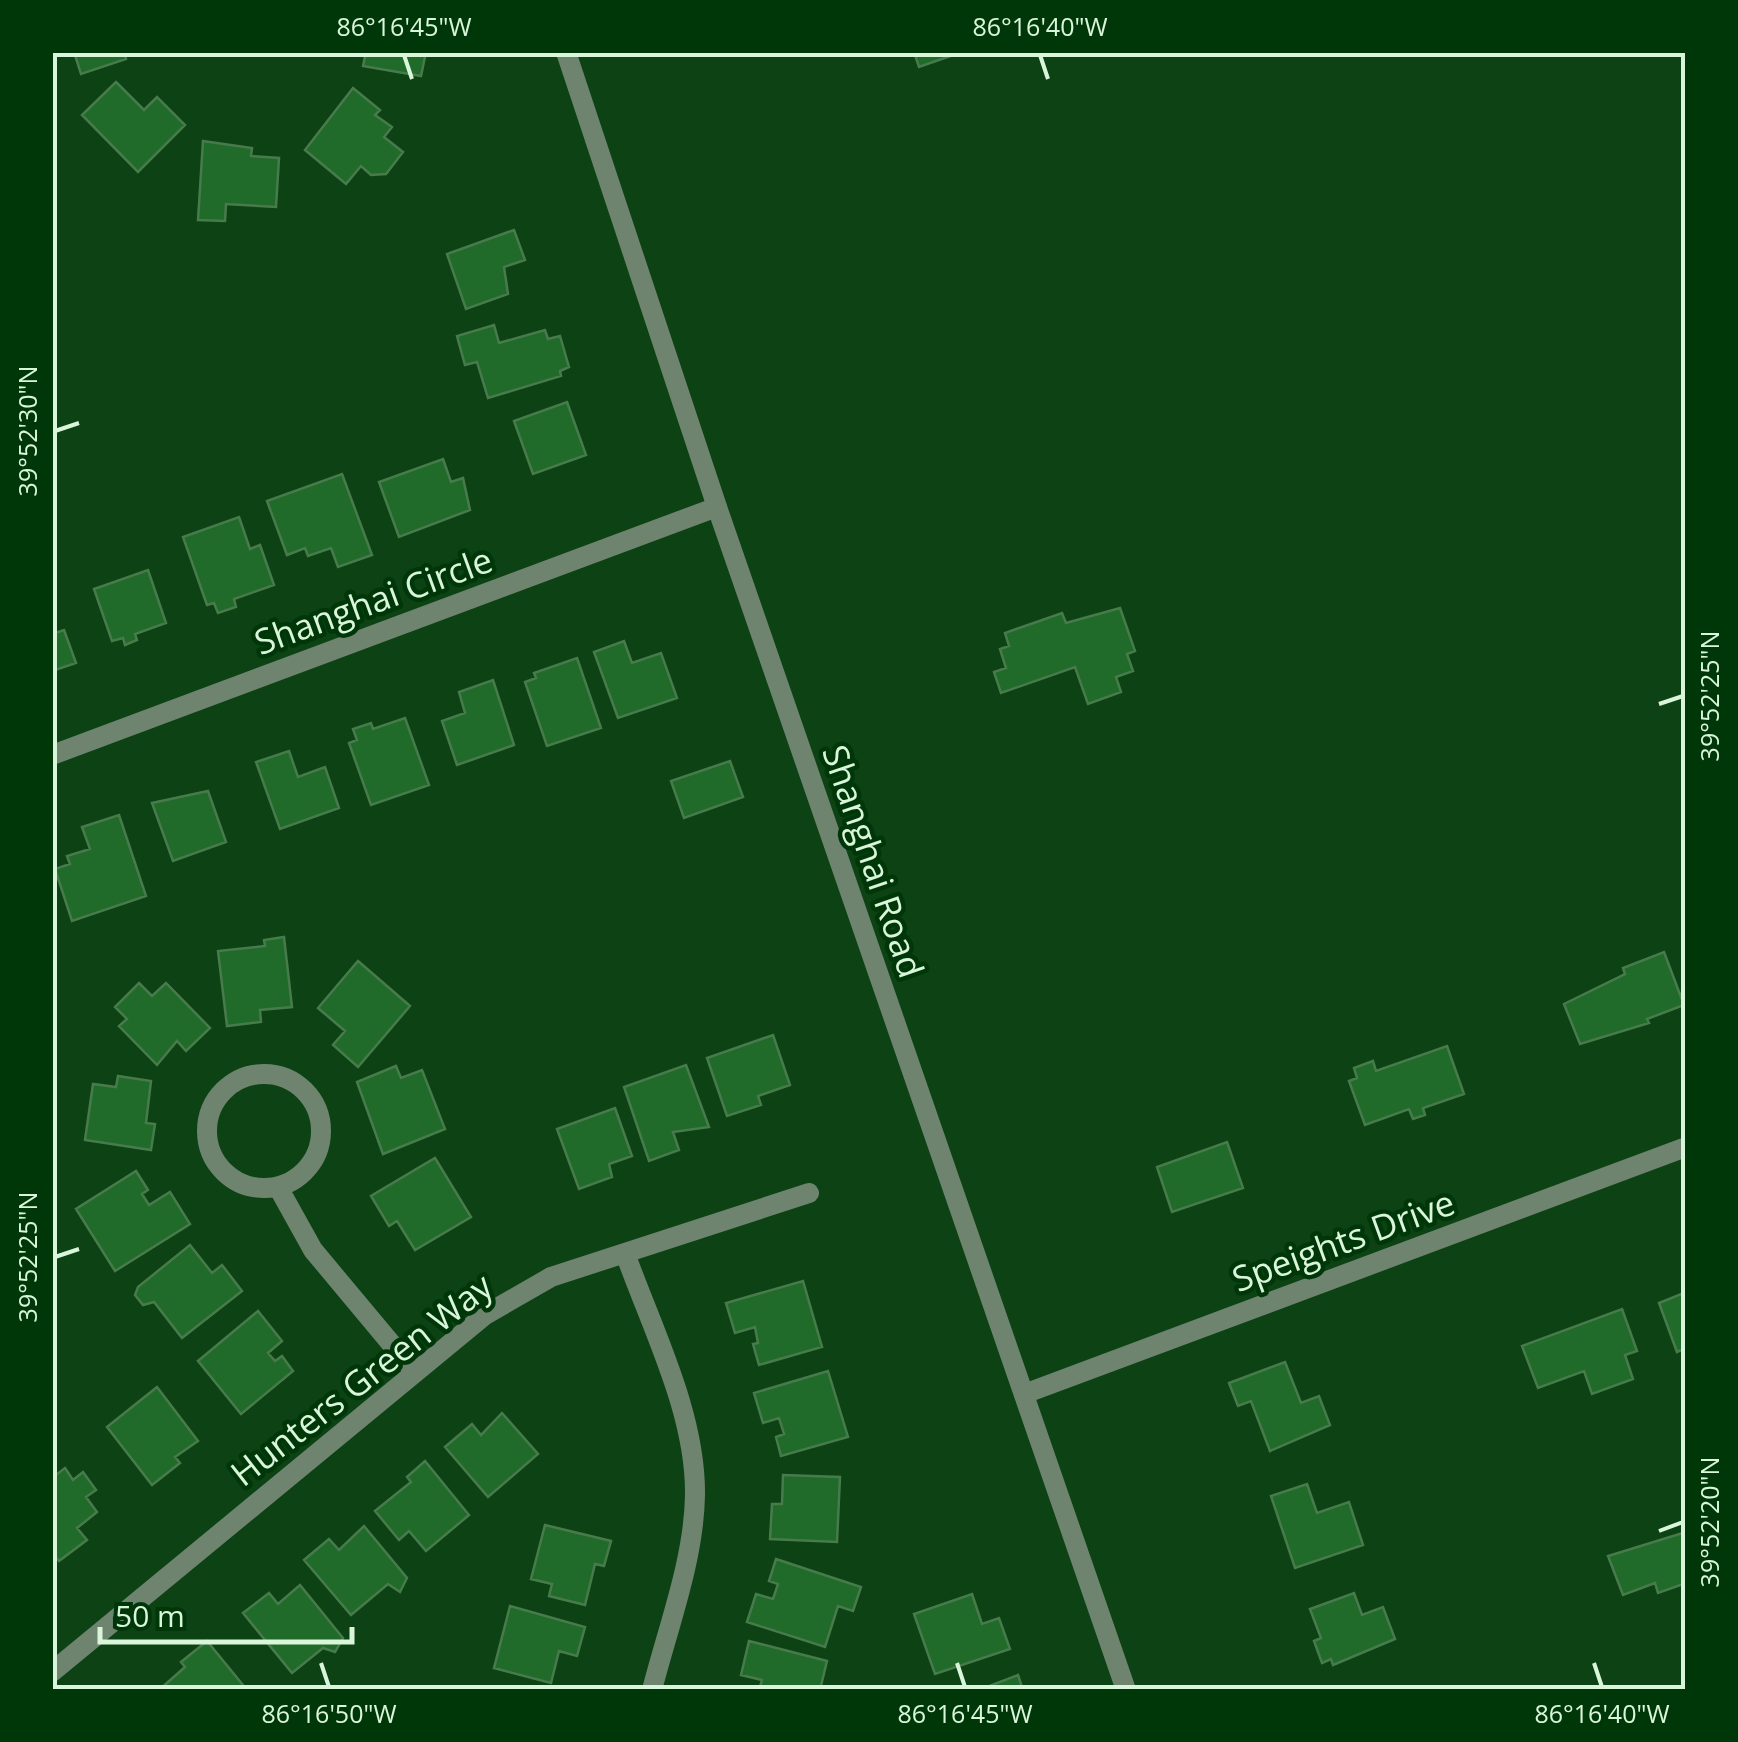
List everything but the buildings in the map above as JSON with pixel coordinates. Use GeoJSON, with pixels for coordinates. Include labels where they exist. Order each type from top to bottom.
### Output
{"type":"FeatureCollection","features":[{"type":"Feature","properties":{"kind":"street","name":"Shanghai Road"},"geometry":{"type":"LineString","coordinates":[[566,52],[717,507],[1126,1690]]}},
{"type":"Feature","properties":{"kind":"street","name":"Shanghai Circle"},"geometry":{"type":"LineString","coordinates":[[52,755],[717,507]]}},
{"type":"Feature","properties":{"kind":"street"},"geometry":{"type":"LineString","coordinates":[[253,1075],[289,1080],[308,1094],[320,1120],[316,1156],[299,1178],[278,1187],[264,1189],[237,1182],[219,1167],[208,1141],[211,1108],[236,1081],[253,1075]]}},
{"type":"Feature","properties":{"kind":"street","name":"Speights Drive"},"geometry":{"type":"LineString","coordinates":[[1024,1394],[1686,1147]]}},
{"type":"Feature","properties":{"kind":"street"},"geometry":{"type":"LineString","coordinates":[[278,1187],[305,1240],[414,1371]]}},
{"type":"Feature","properties":{"kind":"street","name":"Hunters Green Way"},"geometry":{"type":"LineString","coordinates":[[52,1672],[484,1316],[531,1287],[808,1193]]}},
{"type":"Feature","properties":{"kind":"street"},"geometry":{"type":"LineString","coordinates":[[625,1253],[684,1422],[694,1475],[688,1549],[652,1690]]}},
{"type":"Feature","properties":{"kind":"street"},"geometry":{"type":"LineString","coordinates":[[52,1680],[60,1690]]}}]}
